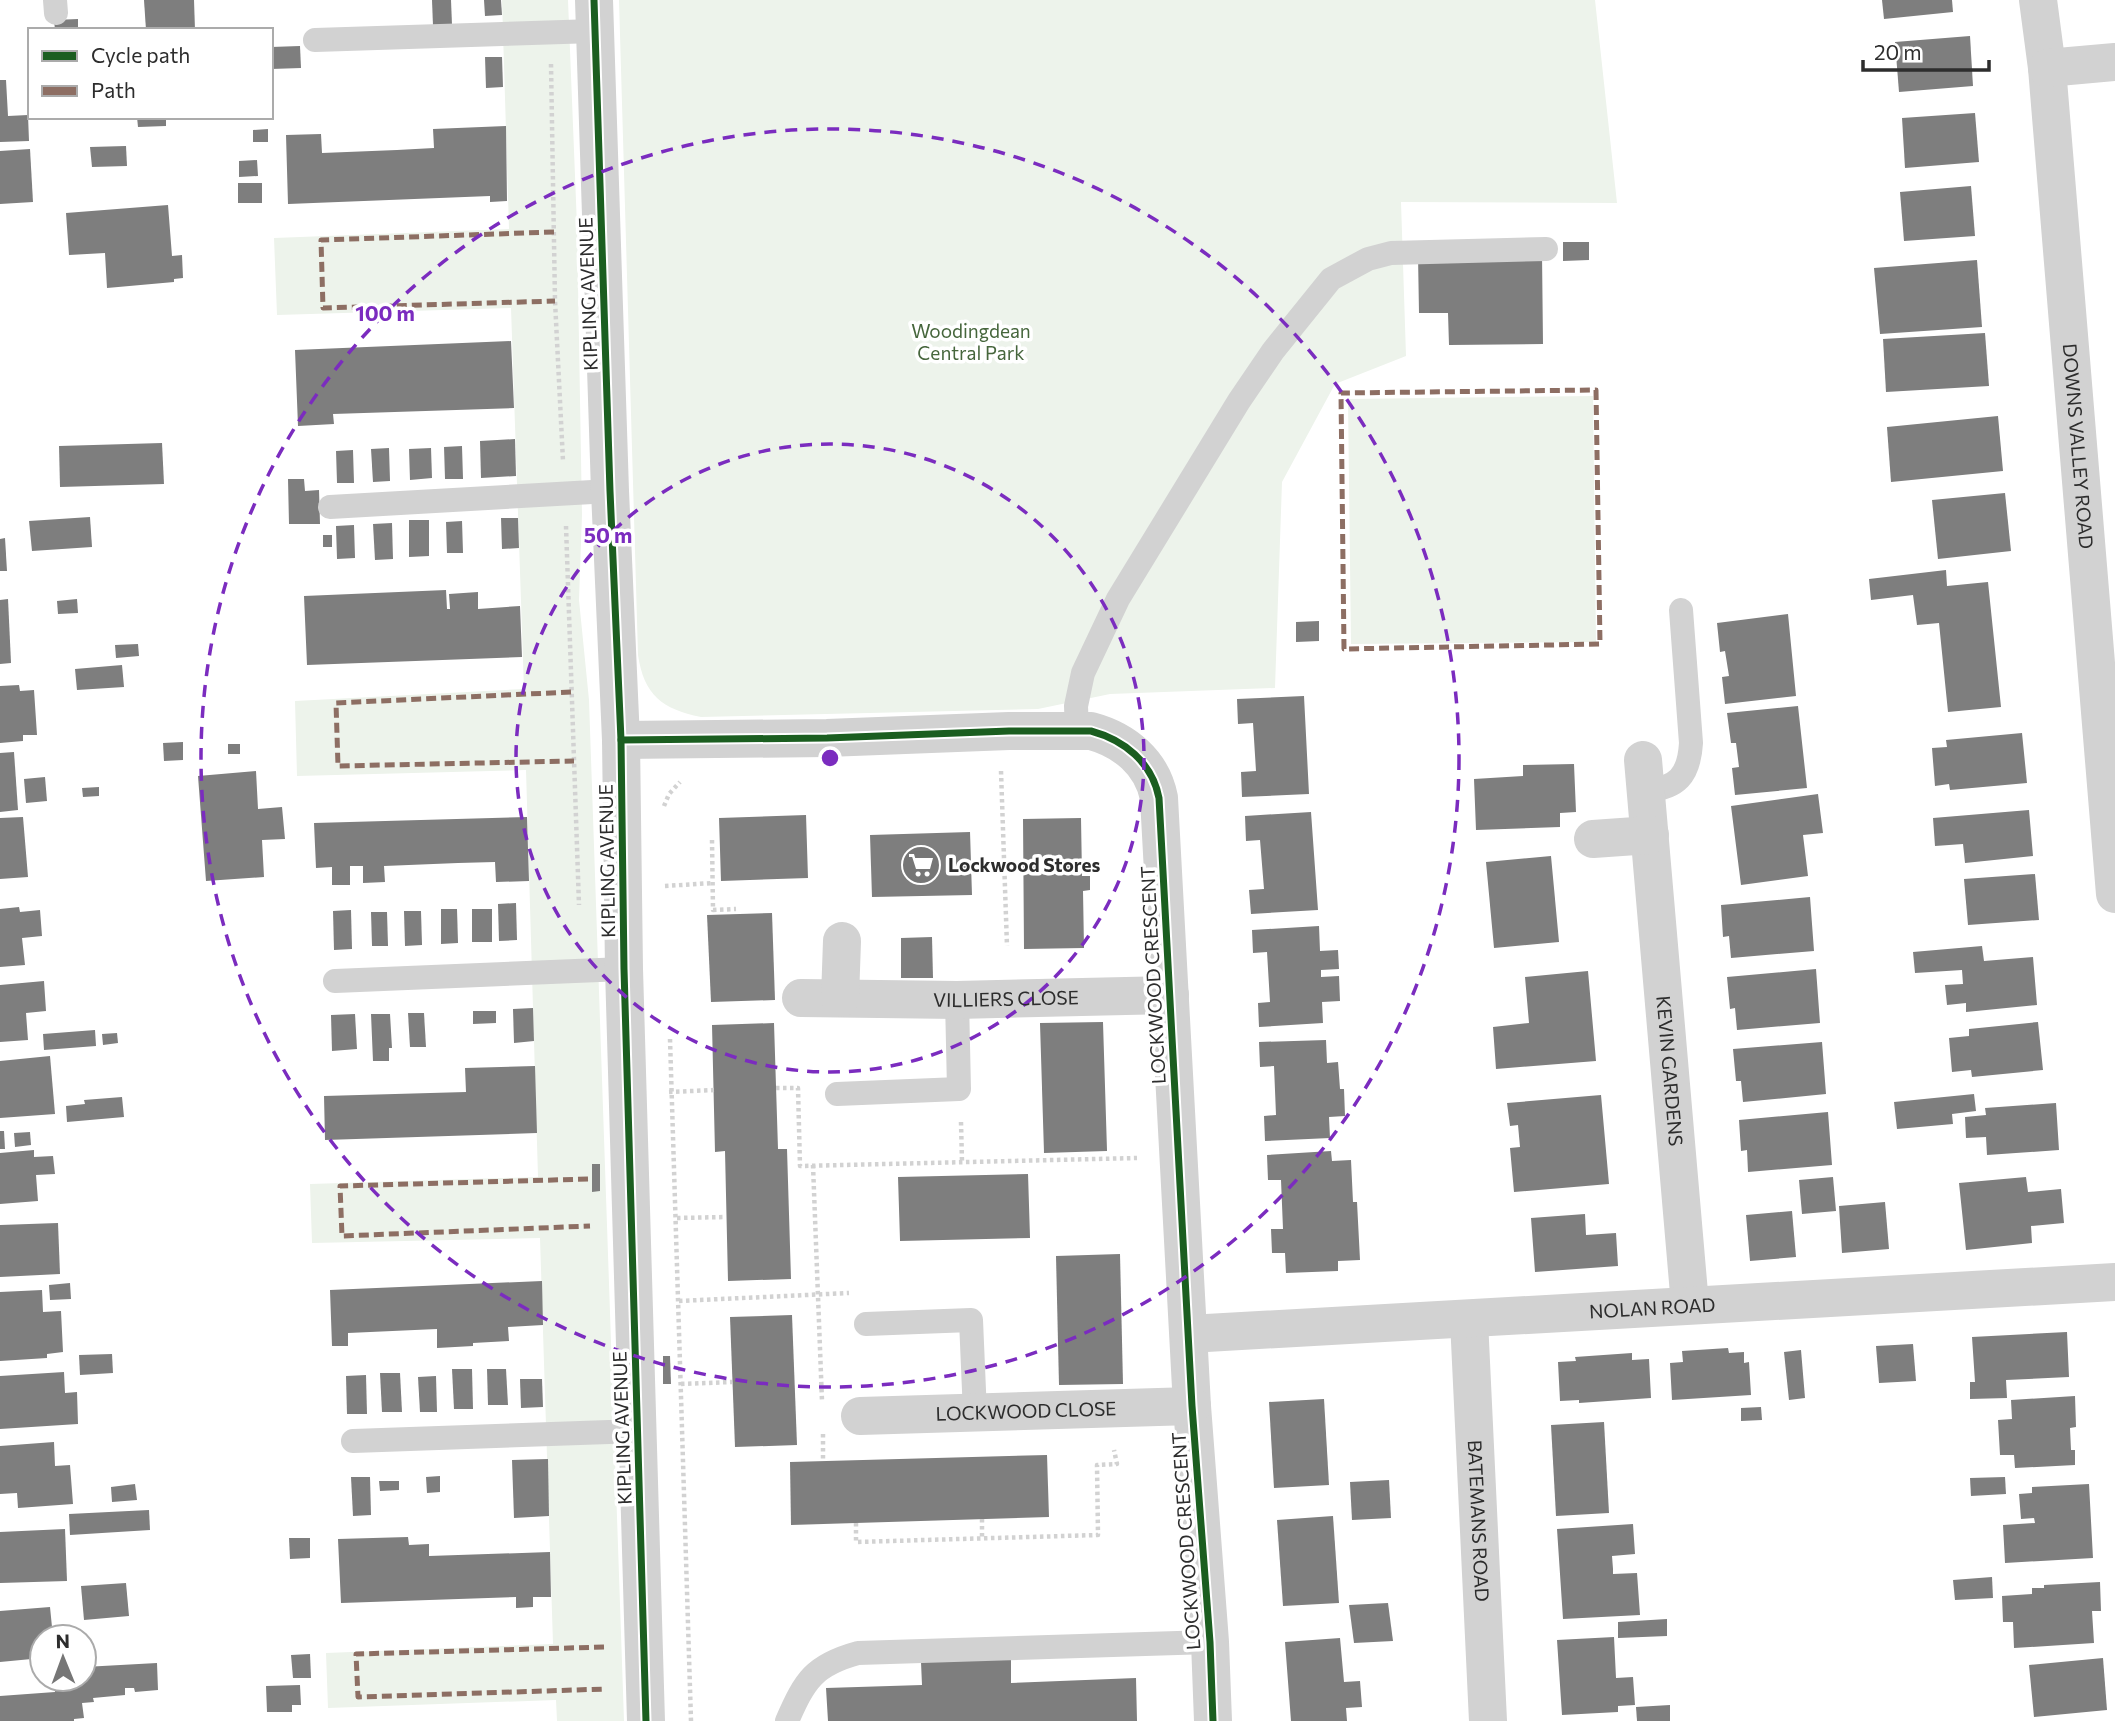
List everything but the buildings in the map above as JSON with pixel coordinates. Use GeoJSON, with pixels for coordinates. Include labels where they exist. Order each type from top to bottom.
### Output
{"type":"FeatureCollection","features":[{"type":"Feature","properties":{"kind":"street","name":"DOWNS VALLEY ROAD"},"geometry":{"type":"LineString","coordinates":[[2038,0],[2047,68],[2110,752],[2115,894]]}},
{"type":"Feature","properties":{"kind":"street","name":"KIPLING AVENUE"},"geometry":{"type":"LineString","coordinates":[[595,15],[621,740],[624,968],[646,1721]]}},
{"type":"Feature","properties":{"kind":"street"},"geometry":{"type":"LineString","coordinates":[[2047,68],[2115,62]]}},
{"type":"Feature","properties":{"kind":"street","name":"LOCKWOOD CRESCENT"},"geometry":{"type":"LineString","coordinates":[[621,740],[1091,731],[1128,748],[1140,759],[1154,780],[1159,797],[1192,1406],[1210,1642],[1213,1721]]}},
{"type":"Feature","properties":{"kind":"street","name":"KEVIN GARDENS"},"geometry":{"type":"LineString","coordinates":[[1644,776],[1690,1305]]}},
{"type":"Feature","properties":{"kind":"street"},"geometry":{"type":"LineString","coordinates":[[1593,839],[1650,835]]}},
{"type":"Feature","properties":{"kind":"street"},"geometry":{"type":"LineString","coordinates":[[840,998],[842,941]]}},
{"type":"Feature","properties":{"kind":"street","name":"VILLIERS CLOSE"},"geometry":{"type":"LineString","coordinates":[[800,998],[957,1000],[1170,995]]}},
{"type":"Feature","properties":{"kind":"street","name":"NOLAN ROAD"},"geometry":{"type":"LineString","coordinates":[[1189,1335],[2115,1282]]}},
{"type":"Feature","properties":{"kind":"street","name":"BATEMANS ROAD"},"geometry":{"type":"LineString","coordinates":[[1469,1320],[1488,1721]]}},
{"type":"Feature","properties":{"kind":"street","name":"LOCKWOOD CLOSE"},"geometry":{"type":"LineString","coordinates":[[860,1416],[1192,1406]]}},
{"type":"Feature","properties":{"kind":"lane"},"geometry":{"type":"LineString","coordinates":[[315,40],[551,32],[595,15]]}},
{"type":"Feature","properties":{"kind":"lane"},"geometry":{"type":"LineString","coordinates":[[1077,730],[1076,706],[1083,673],[1118,599],[1246,391],[1273,351],[1331,279],[1368,259],[1400,252],[1546,249]]}},
{"type":"Feature","properties":{"kind":"lane"},"geometry":{"type":"LineString","coordinates":[[330,507],[610,491]]}},
{"type":"Feature","properties":{"kind":"lane"},"geometry":{"type":"LineString","coordinates":[[1644,776],[1661,789],[1677,782],[1686,770],[1690,757],[1681,610]]}},
{"type":"Feature","properties":{"kind":"lane"},"geometry":{"type":"LineString","coordinates":[[335,981],[624,968]]}},
{"type":"Feature","properties":{"kind":"lane"},"geometry":{"type":"LineString","coordinates":[[837,1094],[959,1089],[957,1000]]}},
{"type":"Feature","properties":{"kind":"lane"},"geometry":{"type":"LineString","coordinates":[[866,1324],[971,1320],[975,1414]]}},
{"type":"Feature","properties":{"kind":"lane"},"geometry":{"type":"LineString","coordinates":[[353,1441],[638,1431]]}},
{"type":"Feature","properties":{"kind":"lane"},"geometry":{"type":"LineString","coordinates":[[787,1721],[815,1672],[828,1663],[859,1653],[1210,1642]]}},
{"type":"Feature","properties":{"kind":"path"},"geometry":{"type":"LineString","coordinates":[[551,32],[555,301]]}},
{"type":"Feature","properties":{"kind":"path"},"geometry":{"type":"LineString","coordinates":[[1001,763],[1007,946]]}},
{"type":"Feature","properties":{"kind":"path"},"geometry":{"type":"LineString","coordinates":[[712,840],[713,910],[736,909]]}},
{"type":"Feature","properties":{"kind":"path"},"geometry":{"type":"LineString","coordinates":[[665,886],[713,883]]}},
{"type":"Feature","properties":{"kind":"path"},"geometry":{"type":"LineString","coordinates":[[776,1088],[798,1088],[800,1166],[1145,1158]]}},
{"type":"Feature","properties":{"kind":"path"},"geometry":{"type":"LineString","coordinates":[[813,1165],[822,1414]]}},
{"type":"Feature","properties":{"kind":"path"},"geometry":{"type":"LineString","coordinates":[[677,1218],[726,1217]]}},
{"type":"Feature","properties":{"kind":"path"},"geometry":{"type":"LineString","coordinates":[[679,1301],[866,1292],[866,1324]]}},
{"type":"Feature","properties":{"kind":"path"},"geometry":{"type":"LineString","coordinates":[[681,1384],[732,1382]]}},
{"type":"Feature","properties":{"kind":"path"},"geometry":{"type":"LineString","coordinates":[[823,1428],[823,1461]]}},
{"type":"Feature","properties":{"kind":"path"},"geometry":{"type":"LineString","coordinates":[[856,1523],[856,1542],[1098,1535],[1097,1465],[1117,1464],[1112,1442]]}},
{"type":"Feature","properties":{"kind":"path"},"geometry":{"type":"LineString","coordinates":[[982,1519],[982,1538]]}},
{"type":"Feature","properties":{"kind":"green space"},"geometry":{"type":"Polygon","coordinates":[[[502,0],[568,0],[577,226],[582,515],[579,600],[589,700],[624,1721],[557,1721],[556,1700],[328,1708],[326,1653],[553,1644],[540,1238],[312,1243],[310,1184],[538,1177],[526,770],[297,776],[295,701],[524,689],[511,308],[277,315],[274,238],[509,229],[502,0]]]}},
{"type":"Feature","properties":{"kind":"green space","name":"Woodingdean Central Park"},"geometry":{"type":"Polygon","coordinates":[[[619,0],[1595,0],[1617,203],[1401,202],[1406,356],[1335,384],[1282,482],[1275,688],[1110,694],[1038,709],[701,717],[676,710],[657,698],[645,680],[638,655],[619,0]]]}},
{"type":"Feature","properties":{"kind":"green space"},"geometry":{"type":"Polygon","coordinates":[[[1593,396],[1596,642],[1351,644],[1348,399],[1593,396]]]}},
{"type":"Feature","properties":{"kind":"marked path"},"geometry":{"type":"LineString","coordinates":[[554,232],[321,240],[323,308],[555,301]]}},
{"type":"Feature","properties":{"kind":"marked path"},"geometry":{"type":"LineString","coordinates":[[1596,390],[1600,644],[1344,649],[1341,393],[1596,390]]}},
{"type":"Feature","properties":{"kind":"marked path"},"geometry":{"type":"LineString","coordinates":[[571,692],[336,703],[338,766],[574,761]]}},
{"type":"Feature","properties":{"kind":"marked path"},"geometry":{"type":"LineString","coordinates":[[588,1179],[340,1186],[342,1236],[590,1226]]}},
{"type":"Feature","properties":{"kind":"marked path"},"geometry":{"type":"LineString","coordinates":[[604,1647],[356,1654],[358,1697],[606,1689]]}},
{"type":"Feature","properties":{"kind":"cycle path"},"geometry":{"type":"LineString","coordinates":[[594,0],[621,740],[624,969],[646,1721]]}},
{"type":"Feature","properties":{"kind":"cycle path"},"geometry":{"type":"LineString","coordinates":[[621,740],[1091,731],[1115,740],[1135,754],[1150,774],[1159,798],[1192,1406],[1210,1642],[1213,1721]]}},
{"type":"Feature","properties":{"kind":"place","name":"Lockwood Stores"},"geometry":{"type":"Point","coordinates":[921,865]}}]}
